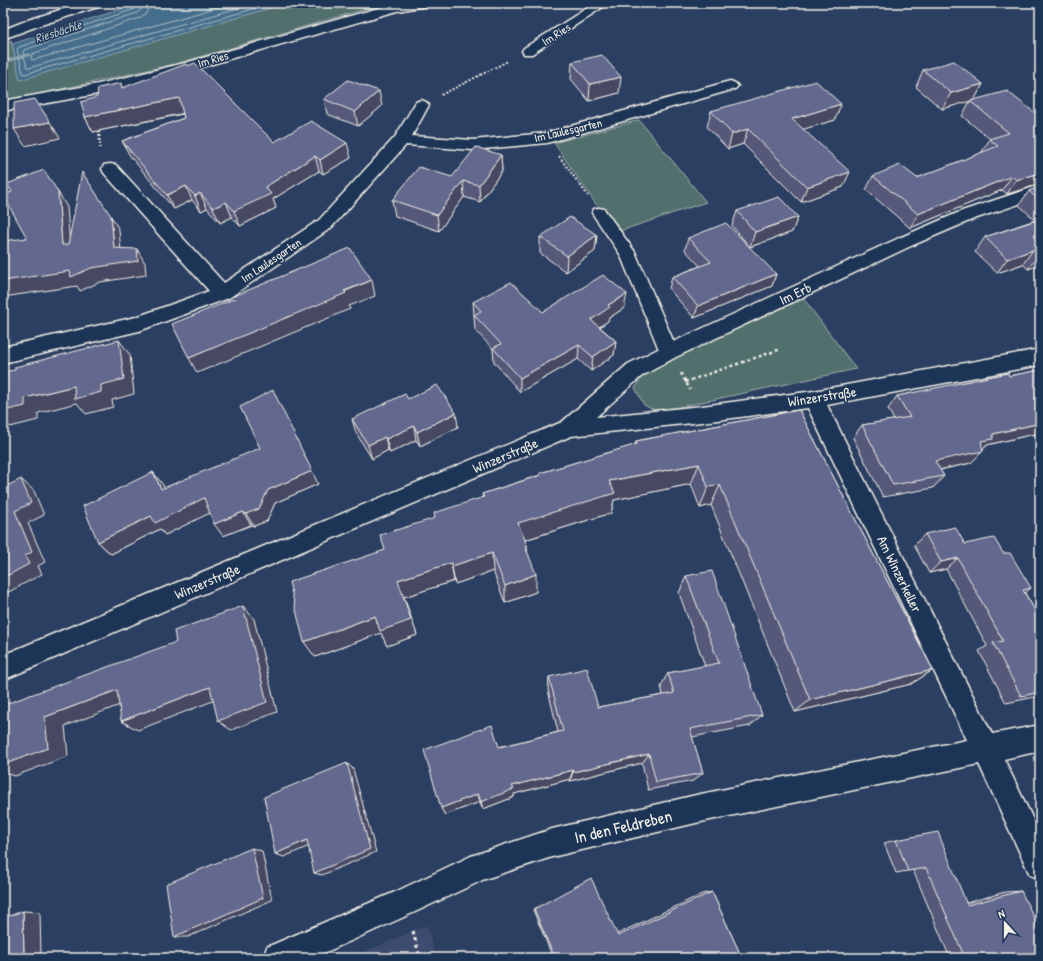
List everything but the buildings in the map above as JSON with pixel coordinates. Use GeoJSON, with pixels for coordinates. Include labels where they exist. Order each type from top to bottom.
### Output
{"type":"FeatureCollection","features":[{"type":"Feature","properties":{"kind":"street"},"geometry":{"type":"LineString","coordinates":[[3,35],[33,23],[96,3]]}},
{"type":"Feature","properties":{"kind":"street","name":"Im Ries"},"geometry":{"type":"LineString","coordinates":[[3,106],[98,89],[190,66],[396,7],[422,3]]}},
{"type":"Feature","properties":{"kind":"street","name":"Im Laulesgarten"},"geometry":{"type":"LineString","coordinates":[[402,140],[473,145],[547,138],[730,86]]}},
{"type":"Feature","properties":{"kind":"street","name":"Im Laulesgarten"},"geometry":{"type":"LineString","coordinates":[[3,355],[139,324],[222,293],[325,224],[402,140],[421,105]]}},
{"type":"Feature","properties":{"kind":"street"},"geometry":{"type":"LineString","coordinates":[[110,169],[222,293]]}},
{"type":"Feature","properties":{"kind":"street","name":"Im Erb"},"geometry":{"type":"LineString","coordinates":[[569,428],[635,370],[669,352],[905,242],[968,215],[1040,191]]}},
{"type":"Feature","properties":{"kind":"street","name":"Winzerstraße"},"geometry":{"type":"LineString","coordinates":[[3,668],[569,428],[702,414],[814,398],[1040,358]]}},
{"type":"Feature","properties":{"kind":"street","name":"Am Winzerkeller"},"geometry":{"type":"LineString","coordinates":[[814,398],[986,750],[1040,865]]}},
{"type":"Feature","properties":{"kind":"street"},"geometry":{"type":"LineString","coordinates":[[986,750],[1040,738]]}},
{"type":"Feature","properties":{"kind":"street","name":"In den Feldreben"},"geometry":{"type":"LineString","coordinates":[[278,958],[405,902],[481,866],[552,843],[696,809],[986,750]]}},
{"type":"Feature","properties":{"kind":"lane","name":"Im Ries"},"geometry":{"type":"LineString","coordinates":[[528,51],[603,3]]}},
{"type":"Feature","properties":{"kind":"lane"},"geometry":{"type":"LineString","coordinates":[[599,213],[627,252],[669,352]]}},
{"type":"Feature","properties":{"kind":"path"},"geometry":{"type":"LineString","coordinates":[[421,105],[528,51]]}},
{"type":"Feature","properties":{"kind":"path"},"geometry":{"type":"LineString","coordinates":[[98,89],[100,150],[110,169]]}},
{"type":"Feature","properties":{"kind":"path"},"geometry":{"type":"LineString","coordinates":[[547,138],[599,213]]}},
{"type":"Feature","properties":{"kind":"path"},"geometry":{"type":"LineString","coordinates":[[685,382],[781,349]]}},
{"type":"Feature","properties":{"kind":"path"},"geometry":{"type":"LineString","coordinates":[[679,369],[691,392]]}},
{"type":"Feature","properties":{"kind":"shaded area"},"geometry":{"type":"Polygon","coordinates":[[[427,925],[436,958],[350,958],[427,925]]]}},
{"type":"Feature","properties":{"kind":"green space"},"geometry":{"type":"Polygon","coordinates":[[[288,3],[386,3],[179,63],[30,96],[3,100],[3,44],[11,40],[20,79],[288,3]]]}},
{"type":"Feature","properties":{"kind":"green space"},"geometry":{"type":"Polygon","coordinates":[[[639,120],[706,202],[620,231],[595,203],[554,143],[639,120]]]}},
{"type":"Feature","properties":{"kind":"green space"},"geometry":{"type":"Polygon","coordinates":[[[804,299],[856,369],[670,409],[654,410],[644,405],[635,388],[643,375],[659,363],[727,331],[804,299]]]}},
{"type":"Feature","properties":{"kind":"water"},"geometry":{"type":"Polygon","coordinates":[[[140,3],[288,3],[20,80],[12,44],[140,3]]]}},
{"type":"Feature","properties":{"kind":"waterway","name":"Riesbächle"},"geometry":{"type":"LineString","coordinates":[[6,61],[28,55]]}}]}
